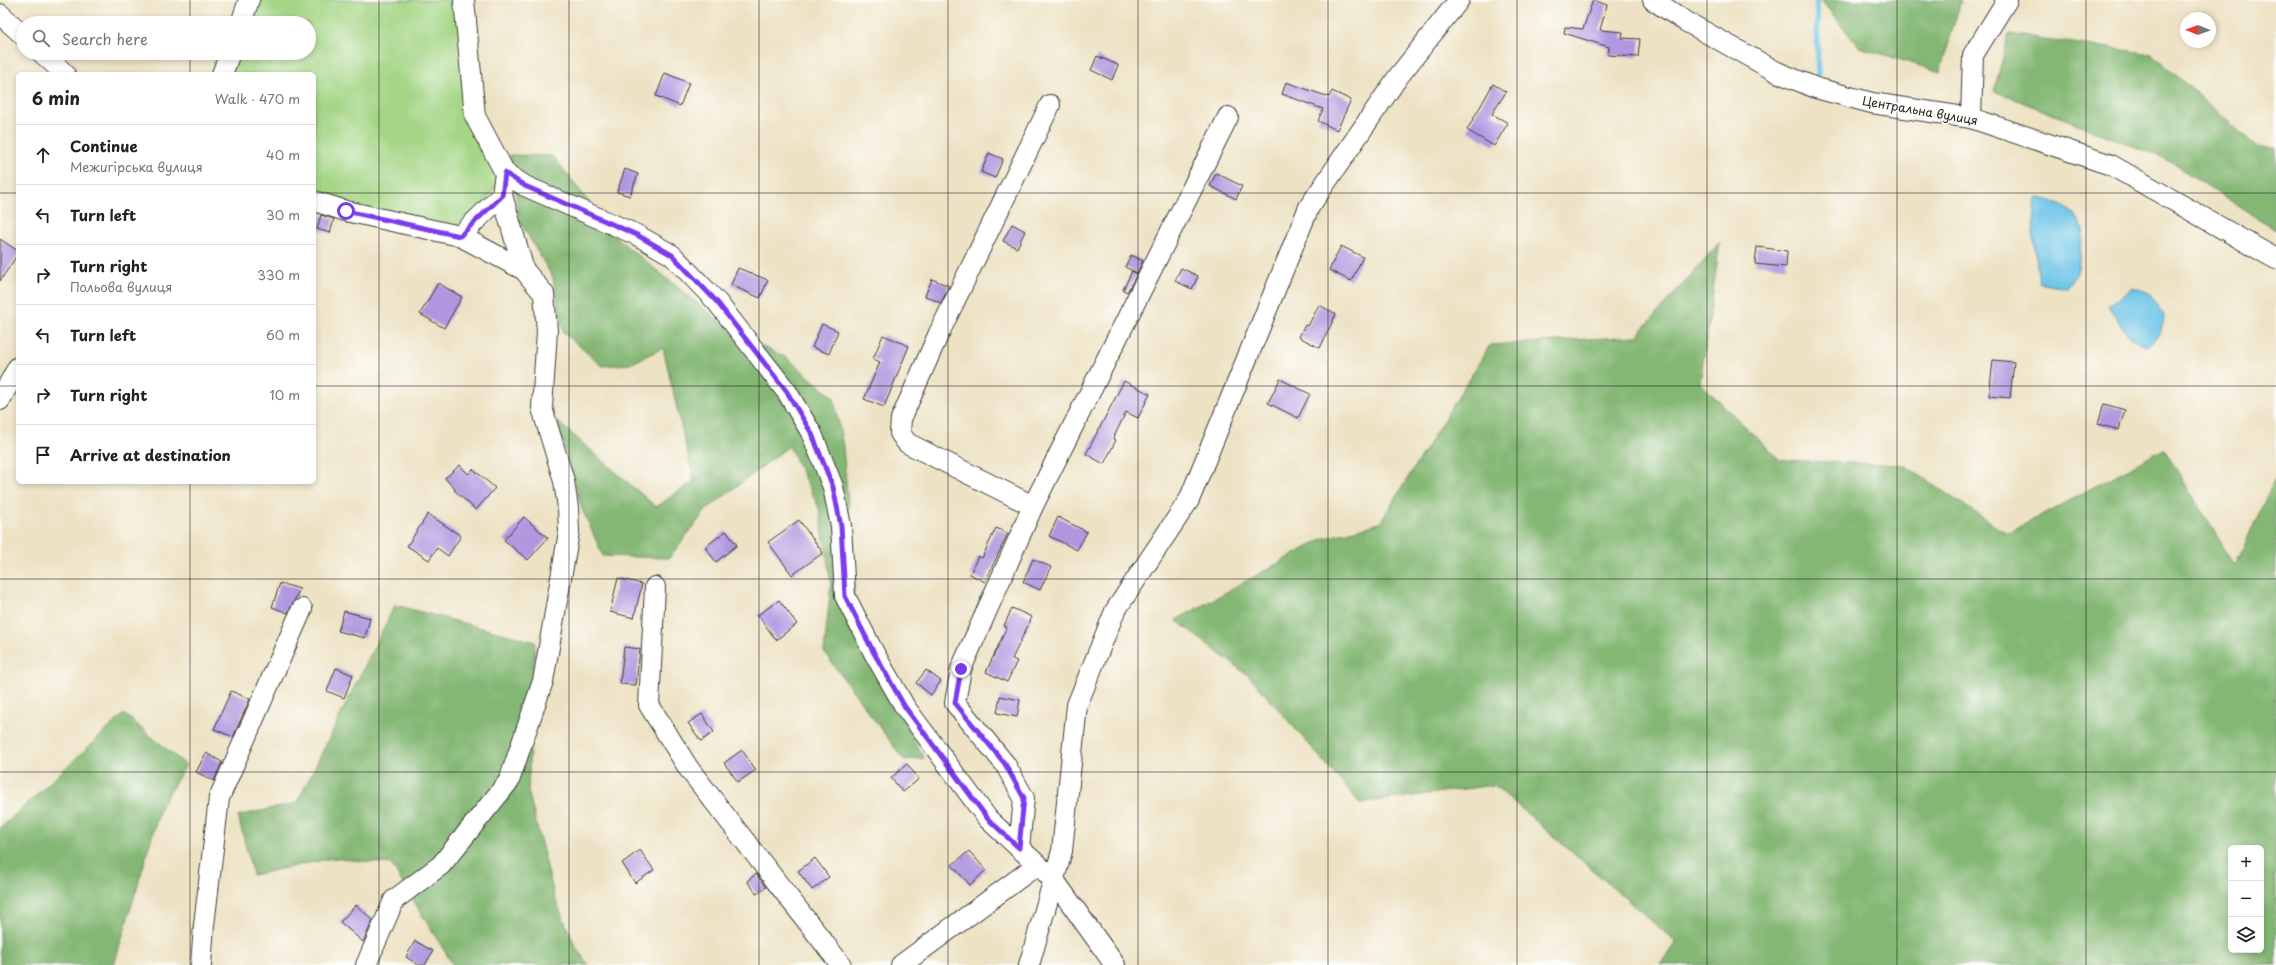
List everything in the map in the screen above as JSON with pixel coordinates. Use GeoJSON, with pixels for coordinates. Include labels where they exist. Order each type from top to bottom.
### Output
{"type":"FeatureCollection","features":[{"type":"Feature","properties":{"kind":"street"},"geometry":{"type":"LineString","coordinates":[[243,16],[248,0]]}},
{"type":"Feature","properties":{"kind":"street"},"geometry":{"type":"LineString","coordinates":[[464,0],[475,116],[505,173],[525,186],[637,235],[672,255],[717,302],[787,392],[812,434],[833,487],[841,526],[845,596],[874,653],[905,707],[988,819],[1054,880],[1115,965]]}},
{"type":"Feature","properties":{"kind":"street"},"geometry":{"type":"LineString","coordinates":[[1029,965],[1062,851],[1077,706],[1115,611],[1189,500],[1309,207],[1398,77],[1459,0]]}},
{"type":"Feature","properties":{"kind":"street","name":"Центральна вулиця"},"geometry":{"type":"LineString","coordinates":[[1653,0],[1686,21],[1778,72],[1816,88],[1872,103],[1971,118],[2111,165],[2276,259]]}},
{"type":"Feature","properties":{"kind":"street"},"geometry":{"type":"LineString","coordinates":[[1971,118],[1973,55],[2007,0]]}},
{"type":"Feature","properties":{"kind":"street"},"geometry":{"type":"LineString","coordinates":[[0,14],[16,29]]}},
{"type":"Feature","properties":{"kind":"street"},"geometry":{"type":"LineString","coordinates":[[50,60],[63,72]]}},
{"type":"Feature","properties":{"kind":"street"},"geometry":{"type":"LineString","coordinates":[[223,72],[227,60]]}},
{"type":"Feature","properties":{"kind":"street"},"geometry":{"type":"LineString","coordinates":[[1033,506],[907,443],[900,433],[901,419],[939,333],[1050,105]]}},
{"type":"Feature","properties":{"kind":"street"},"geometry":{"type":"LineString","coordinates":[[1019,848],[1024,798],[1005,764],[955,703],[961,669],[1033,506],[1228,118]]}},
{"type":"Feature","properties":{"kind":"street"},"geometry":{"type":"LineString","coordinates":[[505,173],[502,196],[524,270]]}},
{"type":"Feature","properties":{"kind":"street"},"geometry":{"type":"LineString","coordinates":[[460,236],[502,196]]}},
{"type":"Feature","properties":{"kind":"street"},"geometry":{"type":"LineString","coordinates":[[316,202],[346,211],[460,236],[524,270],[544,294],[547,331],[542,408],[564,481],[568,508],[569,532],[543,681],[508,781],[441,865],[394,900],[366,965]]}},
{"type":"Feature","properties":{"kind":"street"},"geometry":{"type":"LineString","coordinates":[[0,400],[16,371]]}},
{"type":"Feature","properties":{"kind":"street"},"geometry":{"type":"LineString","coordinates":[[655,587],[649,705],[689,769],[842,965]]}},
{"type":"Feature","properties":{"kind":"street"},"geometry":{"type":"LineString","coordinates":[[201,965],[219,798],[302,609]]}},
{"type":"Feature","properties":{"kind":"street"},"geometry":{"type":"LineString","coordinates":[[901,965],[1037,865]]}},
{"type":"Feature","properties":{"kind":"green space"},"geometry":{"type":"Polygon","coordinates":[[[249,0],[464,0],[475,116],[505,173],[460,236],[316,201],[316,72],[223,72],[227,60],[316,60],[316,16],[243,16],[249,0]]]}},
{"type":"Feature","properties":{"kind":"green space"},"geometry":{"type":"Polygon","coordinates":[[[1821,0],[1961,0],[1940,72],[1859,47],[1821,0]]]}},
{"type":"Feature","properties":{"kind":"green space"},"geometry":{"type":"Polygon","coordinates":[[[2009,34],[2152,54],[2258,148],[2276,148],[2276,230],[2164,158],[1994,91],[2009,34]]]}},
{"type":"Feature","properties":{"kind":"green space"},"geometry":{"type":"Polygon","coordinates":[[[510,155],[553,156],[617,238],[731,331],[787,358],[834,398],[843,447],[853,561],[854,629],[924,758],[904,760],[824,652],[831,584],[819,508],[789,446],[706,510],[669,558],[603,556],[582,509],[557,421],[656,507],[694,481],[663,348],[630,364],[602,366],[563,332],[553,278],[519,220],[510,155]]]}},
{"type":"Feature","properties":{"kind":"green space"},"geometry":{"type":"Polygon","coordinates":[[[1720,242],[1700,383],[1780,460],[1904,465],[2007,534],[2164,449],[2235,566],[2276,476],[2276,965],[1660,965],[1676,942],[1494,785],[1360,803],[1250,677],[1176,620],[1322,539],[1380,523],[1490,345],[1637,336],[1720,242]]]}},
{"type":"Feature","properties":{"kind":"green space"},"geometry":{"type":"Polygon","coordinates":[[[395,605],[535,642],[528,791],[555,899],[576,948],[589,965],[453,965],[391,864],[332,858],[253,875],[238,816],[297,803],[395,605]]]}},
{"type":"Feature","properties":{"kind":"green space"},"geometry":{"type":"Polygon","coordinates":[[[124,714],[186,765],[161,806],[114,965],[0,965],[0,827],[2,827],[124,714]]]}},
{"type":"Feature","properties":{"kind":"water"},"geometry":{"type":"Polygon","coordinates":[[[2036,198],[2051,201],[2065,207],[2072,212],[2081,224],[2083,236],[2078,268],[2076,275],[2066,288],[2039,283],[2033,233],[2036,198]]]}},
{"type":"Feature","properties":{"kind":"water"},"geometry":{"type":"Polygon","coordinates":[[[2133,287],[2149,293],[2164,315],[2159,334],[2148,346],[2141,344],[2130,336],[2120,325],[2108,307],[2133,287]]]}},
{"type":"Feature","properties":{"kind":"building"},"geometry":{"type":"Polygon","coordinates":[[[1593,0],[1607,5],[1600,30],[1623,32],[1622,38],[1640,39],[1638,57],[1608,55],[1609,47],[1564,33],[1565,27],[1583,29],[1593,0]]]}},
{"type":"Feature","properties":{"kind":"building"},"geometry":{"type":"Polygon","coordinates":[[[1097,56],[1118,65],[1112,80],[1091,70],[1097,56]]]}},
{"type":"Feature","properties":{"kind":"building"},"geometry":{"type":"Polygon","coordinates":[[[665,73],[689,83],[680,106],[656,96],[665,73]]]}},
{"type":"Feature","properties":{"kind":"building"},"geometry":{"type":"Polygon","coordinates":[[[1286,82],[1329,97],[1332,91],[1351,100],[1337,130],[1318,121],[1323,109],[1282,94],[1286,82]]]}},
{"type":"Feature","properties":{"kind":"building"},"geometry":{"type":"Polygon","coordinates":[[[1493,84],[1506,92],[1492,114],[1508,123],[1494,146],[1467,130],[1493,84]]]}},
{"type":"Feature","properties":{"kind":"building"},"geometry":{"type":"Polygon","coordinates":[[[989,153],[1003,159],[995,178],[981,172],[989,153]]]}},
{"type":"Feature","properties":{"kind":"building"},"geometry":{"type":"Polygon","coordinates":[[[625,169],[638,174],[630,196],[617,192],[625,169]]]}},
{"type":"Feature","properties":{"kind":"building"},"geometry":{"type":"Polygon","coordinates":[[[1216,173],[1242,186],[1236,199],[1210,186],[1216,173]]]}},
{"type":"Feature","properties":{"kind":"building"},"geometry":{"type":"Polygon","coordinates":[[[321,215],[334,219],[330,233],[317,229],[321,215]]]}},
{"type":"Feature","properties":{"kind":"building"},"geometry":{"type":"Polygon","coordinates":[[[1012,224],[1025,231],[1017,248],[1003,241],[1012,224]]]}},
{"type":"Feature","properties":{"kind":"building"},"geometry":{"type":"Polygon","coordinates":[[[0,239],[16,250],[16,257],[0,281],[0,239]]]}},
{"type":"Feature","properties":{"kind":"building"},"geometry":{"type":"Polygon","coordinates":[[[1341,246],[1363,257],[1351,281],[1329,270],[1341,246]]]}},
{"type":"Feature","properties":{"kind":"building"},"geometry":{"type":"Polygon","coordinates":[[[1757,247],[1787,251],[1786,267],[1755,264],[1757,247]]]}},
{"type":"Feature","properties":{"kind":"building"},"geometry":{"type":"Polygon","coordinates":[[[1131,255],[1143,261],[1137,273],[1125,267],[1131,255]]]}},
{"type":"Feature","properties":{"kind":"building"},"geometry":{"type":"Polygon","coordinates":[[[738,268],[768,280],[760,298],[731,285],[738,268]]]}},
{"type":"Feature","properties":{"kind":"building"},"geometry":{"type":"Polygon","coordinates":[[[1181,268],[1198,276],[1192,289],[1175,281],[1181,268]]]}},
{"type":"Feature","properties":{"kind":"building"},"geometry":{"type":"Polygon","coordinates":[[[1132,271],[1137,274],[1127,292],[1123,290],[1132,271]]]}},
{"type":"Feature","properties":{"kind":"building"},"geometry":{"type":"Polygon","coordinates":[[[932,279],[949,286],[941,303],[925,296],[932,279]]]}},
{"type":"Feature","properties":{"kind":"building"},"geometry":{"type":"Polygon","coordinates":[[[438,283],[462,297],[444,328],[420,314],[438,283]]]}},
{"type":"Feature","properties":{"kind":"building"},"geometry":{"type":"Polygon","coordinates":[[[1319,305],[1336,314],[1320,348],[1299,337],[1305,325],[1308,326],[1319,305]]]}},
{"type":"Feature","properties":{"kind":"building"},"geometry":{"type":"Polygon","coordinates":[[[822,324],[838,331],[829,354],[812,347],[822,324]]]}},
{"type":"Feature","properties":{"kind":"building"},"geometry":{"type":"Polygon","coordinates":[[[883,335],[909,346],[884,407],[864,399],[880,362],[873,359],[883,335]]]}},
{"type":"Feature","properties":{"kind":"building"},"geometry":{"type":"Polygon","coordinates":[[[1993,360],[2014,362],[2010,398],[1989,396],[1993,360]]]}},
{"type":"Feature","properties":{"kind":"building"},"geometry":{"type":"Polygon","coordinates":[[[1280,379],[1310,394],[1298,418],[1268,403],[1280,379]]]}},
{"type":"Feature","properties":{"kind":"building"},"geometry":{"type":"Polygon","coordinates":[[[1124,381],[1150,394],[1138,418],[1126,412],[1113,439],[1116,440],[1104,464],[1086,454],[1124,381]]]}},
{"type":"Feature","properties":{"kind":"building"},"geometry":{"type":"Polygon","coordinates":[[[2104,404],[2125,410],[2119,430],[2098,424],[2104,404]]]}},
{"type":"Feature","properties":{"kind":"building"},"geometry":{"type":"Polygon","coordinates":[[[460,465],[468,474],[473,469],[495,488],[476,510],[454,490],[455,489],[445,478],[460,465]]]}},
{"type":"Feature","properties":{"kind":"building"},"geometry":{"type":"Polygon","coordinates":[[[428,514],[461,536],[448,556],[437,548],[429,560],[407,546],[428,514]]]}},
{"type":"Feature","properties":{"kind":"building"},"geometry":{"type":"Polygon","coordinates":[[[524,517],[548,538],[528,560],[504,540],[524,517]]]}},
{"type":"Feature","properties":{"kind":"building"},"geometry":{"type":"Polygon","coordinates":[[[1058,517],[1087,532],[1077,550],[1049,536],[1058,517]]]}},
{"type":"Feature","properties":{"kind":"building"},"geometry":{"type":"Polygon","coordinates":[[[799,520],[823,553],[792,575],[768,542],[799,520]]]}},
{"type":"Feature","properties":{"kind":"building"},"geometry":{"type":"Polygon","coordinates":[[[996,528],[1008,533],[985,582],[970,574],[978,556],[982,558],[996,528]]]}},
{"type":"Feature","properties":{"kind":"building"},"geometry":{"type":"Polygon","coordinates":[[[726,531],[737,545],[716,562],[705,547],[726,531]]]}},
{"type":"Feature","properties":{"kind":"building"},"geometry":{"type":"Polygon","coordinates":[[[1033,559],[1051,567],[1040,590],[1023,582],[1033,559]]]}},
{"type":"Feature","properties":{"kind":"building"},"geometry":{"type":"Polygon","coordinates":[[[618,578],[642,584],[634,618],[610,612],[618,578]]]}},
{"type":"Feature","properties":{"kind":"building"},"geometry":{"type":"Polygon","coordinates":[[[280,583],[300,589],[288,613],[272,607],[280,583]]]}},
{"type":"Feature","properties":{"kind":"building"},"geometry":{"type":"Polygon","coordinates":[[[779,600],[797,624],[776,640],[758,615],[779,600]]]}},
{"type":"Feature","properties":{"kind":"building"},"geometry":{"type":"Polygon","coordinates":[[[1012,608],[1032,617],[1012,659],[1017,661],[1007,682],[986,672],[1007,627],[1004,626],[1012,608]]]}},
{"type":"Feature","properties":{"kind":"building"},"geometry":{"type":"Polygon","coordinates":[[[344,611],[370,618],[365,638],[338,631],[344,611]]]}},
{"type":"Feature","properties":{"kind":"building"},"geometry":{"type":"Polygon","coordinates":[[[624,647],[640,649],[636,685],[620,684],[624,647]]]}},
{"type":"Feature","properties":{"kind":"building"},"geometry":{"type":"Polygon","coordinates":[[[336,668],[353,675],[344,698],[327,691],[336,668]]]}},
{"type":"Feature","properties":{"kind":"building"},"geometry":{"type":"Polygon","coordinates":[[[926,670],[941,681],[931,695],[916,683],[926,670]]]}},
{"type":"Feature","properties":{"kind":"building"},"geometry":{"type":"Polygon","coordinates":[[[231,691],[250,699],[233,737],[214,729],[231,691]]]}},
{"type":"Feature","properties":{"kind":"building"},"geometry":{"type":"Polygon","coordinates":[[[1000,696],[1020,700],[1017,717],[997,713],[1000,696]]]}},
{"type":"Feature","properties":{"kind":"building"},"geometry":{"type":"Polygon","coordinates":[[[702,714],[714,732],[701,741],[688,723],[702,714]]]}},
{"type":"Feature","properties":{"kind":"building"},"geometry":{"type":"Polygon","coordinates":[[[742,750],[756,770],[738,782],[724,763],[742,750]]]}},
{"type":"Feature","properties":{"kind":"building"},"geometry":{"type":"Polygon","coordinates":[[[206,753],[222,762],[214,781],[196,772],[206,753]]]}},
{"type":"Feature","properties":{"kind":"building"},"geometry":{"type":"Polygon","coordinates":[[[907,764],[919,779],[903,792],[891,778],[907,764]]]}},
{"type":"Feature","properties":{"kind":"building"},"geometry":{"type":"Polygon","coordinates":[[[640,850],[654,870],[635,883],[622,863],[640,850]]]}},
{"type":"Feature","properties":{"kind":"building"},"geometry":{"type":"Polygon","coordinates":[[[969,851],[986,870],[970,885],[952,865],[969,851]]]}},
{"type":"Feature","properties":{"kind":"building"},"geometry":{"type":"Polygon","coordinates":[[[815,858],[829,877],[812,890],[798,871],[815,858]]]}},
{"type":"Feature","properties":{"kind":"building"},"geometry":{"type":"Polygon","coordinates":[[[756,874],[766,887],[757,894],[747,881],[756,874]]]}},
{"type":"Feature","properties":{"kind":"building"},"geometry":{"type":"Polygon","coordinates":[[[356,905],[373,920],[363,942],[340,922],[356,905]]]}},
{"type":"Feature","properties":{"kind":"building"},"geometry":{"type":"Polygon","coordinates":[[[415,941],[433,951],[425,965],[419,965],[406,957],[415,941]]]}},
{"type":"Feature","properties":{"kind":"waterway"},"geometry":{"type":"LineString","coordinates":[[1817,0],[1818,79]]}},
{"type":"Feature","properties":{"kind":"route"},"geometry":{"type":"LineString","coordinates":[[346,211],[460,236],[502,196],[505,173],[525,186],[637,235],[672,255],[717,302],[787,392],[812,434],[833,487],[841,526],[845,596],[874,653],[905,707],[988,819],[1019,848],[1024,798],[1005,764],[955,703],[961,669]]}}]}
